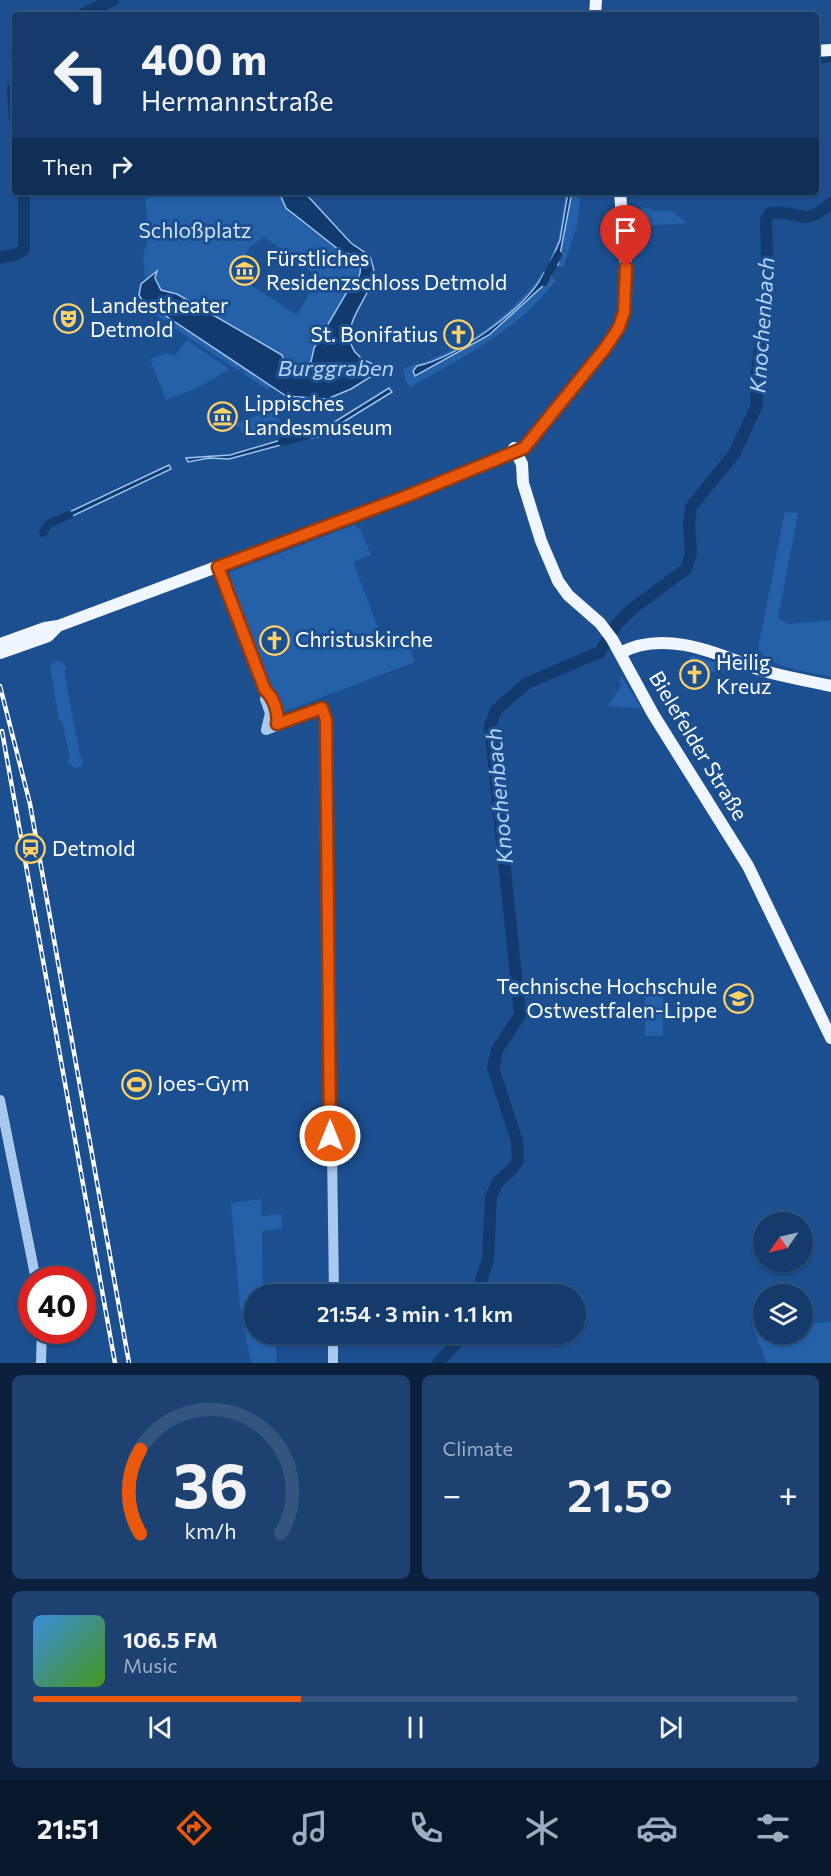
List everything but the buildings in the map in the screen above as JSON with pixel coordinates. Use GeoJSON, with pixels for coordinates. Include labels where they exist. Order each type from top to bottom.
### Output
{"type":"FeatureCollection","features":[{"type":"Feature","properties":{"kind":"main road"},"geometry":{"type":"LineString","coordinates":[[0,644],[45,628],[58,626],[407,496],[527,446],[538,429],[606,347],[621,322],[626,299],[626,267],[620,195]]}},
{"type":"Feature","properties":{"kind":"main road","name":"Bielefelder Straße"},"geometry":{"type":"LineString","coordinates":[[513,451],[522,467],[523,483],[541,541],[558,581],[568,595],[609,635],[652,712],[758,882],[794,965],[831,1038]]}},
{"type":"Feature","properties":{"kind":"main road"},"geometry":{"type":"LineString","coordinates":[[0,653],[48,636],[58,626]]}},
{"type":"Feature","properties":{"kind":"main road"},"geometry":{"type":"LineString","coordinates":[[620,653],[641,643],[699,648],[742,661],[758,669],[831,686]]}},
{"type":"Feature","properties":{"kind":"street"},"geometry":{"type":"LineString","coordinates":[[218,567],[265,690],[270,721],[266,730],[322,708],[326,720],[334,1284]]}},
{"type":"Feature","properties":{"kind":"street"},"geometry":{"type":"LineString","coordinates":[[265,690],[270,695],[278,714],[277,724]]}},
{"type":"Feature","properties":{"kind":"street"},"geometry":{"type":"LineString","coordinates":[[0,1100],[33,1266]]}},
{"type":"Feature","properties":{"kind":"street"},"geometry":{"type":"LineString","coordinates":[[41,1363],[42,1344]]}},
{"type":"Feature","properties":{"kind":"street"},"geometry":{"type":"LineString","coordinates":[[333,1344],[333,1363]]}},
{"type":"Feature","properties":{"kind":"green space","name":"Schloßplatz"},"geometry":{"type":"Polygon","coordinates":[[[145,195],[280,195],[286,208],[343,253],[349,253],[358,261],[360,278],[314,348],[311,361],[302,367],[292,367],[177,294],[161,290],[155,278],[157,271],[145,280],[139,295],[142,300],[273,387],[267,389],[245,375],[242,369],[237,370],[171,326],[168,320],[164,321],[146,308],[137,293],[145,278],[143,257],[148,236],[145,195]],[[264,237],[249,248],[234,274],[297,315],[319,277],[264,237]]]}},
{"type":"Feature","properties":{"kind":"green space"},"geometry":{"type":"Polygon","coordinates":[[[565,195],[581,195],[577,226],[563,268],[550,260],[558,241],[565,195]]]}},
{"type":"Feature","properties":{"kind":"green space"},"geometry":{"type":"Polygon","coordinates":[[[639,206],[657,211],[670,210],[687,223],[647,226],[639,206]]]}},
{"type":"Feature","properties":{"kind":"green space"},"geometry":{"type":"Polygon","coordinates":[[[543,272],[556,280],[525,314],[489,341],[411,387],[406,382],[403,368],[444,354],[482,332],[515,304],[543,272]]]}},
{"type":"Feature","properties":{"kind":"green space"},"geometry":{"type":"Polygon","coordinates":[[[187,340],[230,369],[197,388],[166,400],[150,359],[166,353],[175,356],[187,340]]]}},
{"type":"Feature","properties":{"kind":"green space"},"geometry":{"type":"Polygon","coordinates":[[[276,410],[280,421],[243,435],[240,427],[237,427],[235,423],[276,410]]]}},
{"type":"Feature","properties":{"kind":"green space"},"geometry":{"type":"Polygon","coordinates":[[[785,512],[798,513],[778,618],[788,624],[831,620],[831,677],[781,665],[772,661],[758,648],[785,512]]]}},
{"type":"Feature","properties":{"kind":"green space"},"geometry":{"type":"Polygon","coordinates":[[[354,525],[360,529],[371,555],[353,562],[387,651],[408,644],[415,662],[283,712],[253,643],[230,572],[354,525]]]}},
{"type":"Feature","properties":{"kind":"green space"},"geometry":{"type":"Polygon","coordinates":[[[693,656],[724,665],[724,673],[689,669],[689,658],[693,656]]]}},
{"type":"Feature","properties":{"kind":"green space"},"geometry":{"type":"Polygon","coordinates":[[[60,661],[67,668],[64,671],[80,756],[83,760],[81,766],[75,768],[67,762],[70,759],[62,721],[59,721],[50,667],[54,662],[60,661]]]}},
{"type":"Feature","properties":{"kind":"green space"},"geometry":{"type":"Polygon","coordinates":[[[621,676],[642,709],[608,706],[622,684],[619,682],[621,676]]]}},
{"type":"Feature","properties":{"kind":"green space"},"geometry":{"type":"Polygon","coordinates":[[[645,994],[663,994],[663,1036],[645,1036],[645,994]]]}},
{"type":"Feature","properties":{"kind":"green space"},"geometry":{"type":"Polygon","coordinates":[[[261,1199],[262,1216],[281,1214],[282,1229],[262,1231],[263,1284],[244,1284],[244,1327],[240,1306],[231,1203],[261,1199]]]}},
{"type":"Feature","properties":{"kind":"green space"},"geometry":{"type":"Polygon","coordinates":[[[831,1322],[831,1363],[767,1363],[760,1344],[813,1344],[813,1323],[831,1322]]]}},
{"type":"Feature","properties":{"kind":"green space"},"geometry":{"type":"Polygon","coordinates":[[[247,1344],[276,1344],[277,1363],[251,1363],[247,1344]]]}},
{"type":"Feature","properties":{"kind":"water","name":"Burggraben"},"geometry":{"type":"Polygon","coordinates":[[[280,195],[307,195],[351,243],[370,256],[373,268],[374,275],[371,284],[352,323],[350,342],[360,357],[379,365],[380,371],[351,389],[327,399],[286,396],[142,300],[139,295],[141,284],[157,271],[155,278],[161,290],[177,294],[282,355],[284,361],[298,367],[311,362],[314,348],[351,285],[359,276],[360,266],[354,257],[343,253],[286,208],[280,195]]]}},
{"type":"Feature","properties":{"kind":"water"},"geometry":{"type":"Polygon","coordinates":[[[568,195],[571,195],[558,265],[551,261],[560,240],[568,195]]]}},
{"type":"Feature","properties":{"kind":"water"},"geometry":{"type":"Polygon","coordinates":[[[544,273],[551,276],[546,283],[489,335],[415,376],[413,371],[417,366],[470,343],[506,316],[522,302],[544,273]]]}},
{"type":"Feature","properties":{"kind":"water"},"geometry":{"type":"Polygon","coordinates":[[[389,388],[392,392],[319,437],[309,438],[308,433],[336,421],[389,388]]]}},
{"type":"Feature","properties":{"kind":"water"},"geometry":{"type":"Polygon","coordinates":[[[291,437],[292,442],[229,459],[209,458],[188,462],[186,458],[230,455],[291,437]]]}},
{"type":"Feature","properties":{"kind":"water"},"geometry":{"type":"Polygon","coordinates":[[[169,465],[171,469],[62,521],[61,516],[169,465]]]}},
{"type":"Feature","properties":{"kind":"waterway"},"geometry":{"type":"LineString","coordinates":[[87,12],[113,0]]}},
{"type":"Feature","properties":{"kind":"waterway"},"geometry":{"type":"LineString","coordinates":[[819,60],[831,58]]}},
{"type":"Feature","properties":{"kind":"waterway"},"geometry":{"type":"LineString","coordinates":[[0,258],[17,254],[24,249],[24,195]]}},
{"type":"Feature","properties":{"kind":"waterway","name":"Knochenbach"},"geometry":{"type":"LineString","coordinates":[[480,1284],[488,1259],[491,1197],[498,1182],[518,1160],[517,1141],[493,1068],[497,1050],[520,1015],[490,726],[496,710],[527,683],[600,652],[617,624],[632,609],[686,569],[691,553],[689,524],[691,507],[734,454],[757,405],[756,380],[768,283],[766,219],[770,213],[807,217],[821,211],[831,203]]}},
{"type":"Feature","properties":{"kind":"waterway"},"geometry":{"type":"LineString","coordinates":[[544,282],[558,255]]}},
{"type":"Feature","properties":{"kind":"waterway"},"geometry":{"type":"LineString","coordinates":[[282,442],[316,433]]}},
{"type":"Feature","properties":{"kind":"waterway"},"geometry":{"type":"LineString","coordinates":[[43,533],[48,524],[69,515]]}},
{"type":"Feature","properties":{"kind":"waterway","name":"Knochenbach"},"geometry":{"type":"LineString","coordinates":[[438,1363],[456,1344]]}},
{"type":"Feature","properties":{"kind":"railway"},"geometry":{"type":"LineString","coordinates":[[0,686],[30,804],[129,1363]]}},
{"type":"Feature","properties":{"kind":"railway"},"geometry":{"type":"LineString","coordinates":[[2,731],[115,1363]]}},
{"type":"Feature","properties":{"kind":"place","name":"Fürstliches Residenzschloss Detmold"},"geometry":{"type":"Point","coordinates":[245,271]}},
{"type":"Feature","properties":{"kind":"place","name":"Landestheater Detmold"},"geometry":{"type":"Point","coordinates":[69,318]}},
{"type":"Feature","properties":{"kind":"place","name":"St. Bonifatius"},"geometry":{"type":"Point","coordinates":[459,335]}},
{"type":"Feature","properties":{"kind":"place","name":"Lippisches Landesmuseum"},"geometry":{"type":"Point","coordinates":[223,416]}},
{"type":"Feature","properties":{"kind":"place","name":"Christuskirche"},"geometry":{"type":"Point","coordinates":[274,640]}},
{"type":"Feature","properties":{"kind":"place","name":"Heilig Kreuz"},"geometry":{"type":"Point","coordinates":[695,675]}},
{"type":"Feature","properties":{"kind":"place","name":"Detmold"},"geometry":{"type":"Point","coordinates":[31,849]}},
{"type":"Feature","properties":{"kind":"place","name":"Technische Hochschule Ostwestfalen-Lippe"},"geometry":{"type":"Point","coordinates":[738,999]}},
{"type":"Feature","properties":{"kind":"place","name":"Joes-Gym"},"geometry":{"type":"Point","coordinates":[136,1084]}},
{"type":"Feature","properties":{"kind":"route"},"geometry":{"type":"LineString","coordinates":[[330,1136],[326,720],[322,708],[277,724],[278,714],[270,695],[265,690],[218,567],[407,496],[527,446],[536,436],[538,429],[606,347],[619,327],[626,299],[626,267]]}}]}
